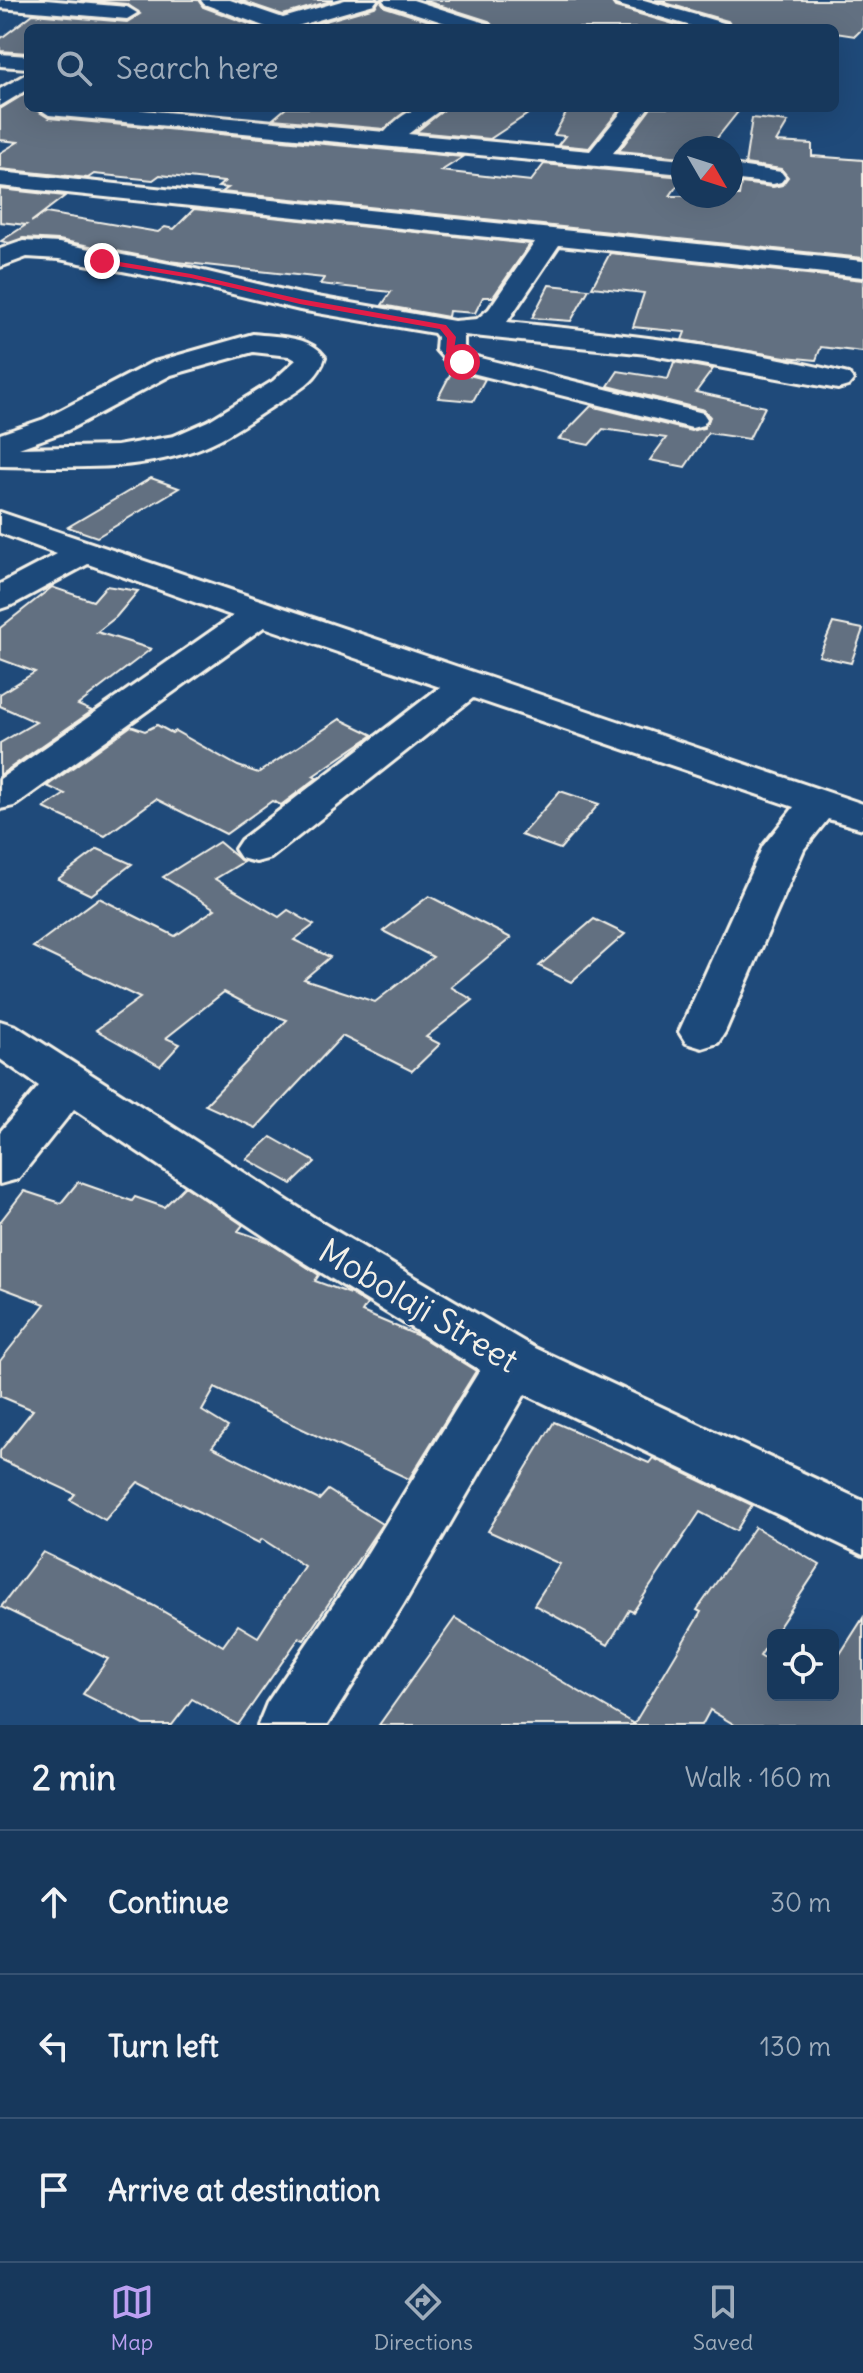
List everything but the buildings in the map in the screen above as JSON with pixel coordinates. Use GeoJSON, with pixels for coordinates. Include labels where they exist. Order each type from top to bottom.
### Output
{"type":"FeatureCollection","features":[{"type":"Feature","properties":{"kind":"street"},"geometry":{"type":"LineString","coordinates":[[110,24],[147,0]]}},
{"type":"Feature","properties":{"kind":"street"},"geometry":{"type":"LineString","coordinates":[[211,0],[276,24]]}},
{"type":"Feature","properties":{"kind":"street"},"geometry":{"type":"LineString","coordinates":[[288,24],[367,0]]}},
{"type":"Feature","properties":{"kind":"street"},"geometry":{"type":"LineString","coordinates":[[393,0],[468,24]]}},
{"type":"Feature","properties":{"kind":"street"},"geometry":{"type":"LineString","coordinates":[[623,0],[706,24]]}},
{"type":"Feature","properties":{"kind":"street"},"geometry":{"type":"LineString","coordinates":[[0,2],[127,13]]}},
{"type":"Feature","properties":{"kind":"street"},"geometry":{"type":"LineString","coordinates":[[0,60],[24,62]]}},
{"type":"Feature","properties":{"kind":"street"},"geometry":{"type":"LineString","coordinates":[[0,101],[24,82]]}},
{"type":"Feature","properties":{"kind":"street"},"geometry":{"type":"LineString","coordinates":[[0,101],[24,105]]}},
{"type":"Feature","properties":{"kind":"street"},"geometry":{"type":"LineString","coordinates":[[92,112],[671,166]]}},
{"type":"Feature","properties":{"kind":"street"},"geometry":{"type":"LineString","coordinates":[[390,140],[409,120],[424,112]]}},
{"type":"Feature","properties":{"kind":"street"},"geometry":{"type":"LineString","coordinates":[[597,158],[634,112]]}},
{"type":"Feature","properties":{"kind":"street"},"geometry":{"type":"LineString","coordinates":[[743,173],[773,177]]}},
{"type":"Feature","properties":{"kind":"street"},"geometry":{"type":"LineString","coordinates":[[0,179],[863,269]]}},
{"type":"Feature","properties":{"kind":"street"},"geometry":{"type":"LineString","coordinates":[[483,328],[505,306],[551,237]]}},
{"type":"Feature","properties":{"kind":"street"},"geometry":{"type":"LineString","coordinates":[[0,259],[23,249],[59,251],[191,276],[300,302],[443,326],[647,345],[838,380]]}},
{"type":"Feature","properties":{"kind":"street"},"geometry":{"type":"LineString","coordinates":[[443,326],[451,337],[450,350],[462,362],[692,419]]}},
{"type":"Feature","properties":{"kind":"street"},"geometry":{"type":"LineString","coordinates":[[0,444],[55,425],[161,369],[219,352],[253,343],[296,348],[311,357],[310,364],[292,381],[234,418],[188,442],[157,451],[115,455],[0,457]]}},
{"type":"Feature","properties":{"kind":"street"},"geometry":{"type":"LineString","coordinates":[[0,522],[260,614],[863,817]]}},
{"type":"Feature","properties":{"kind":"street"},"geometry":{"type":"LineString","coordinates":[[0,598],[87,551]]}},
{"type":"Feature","properties":{"kind":"street"},"geometry":{"type":"LineString","coordinates":[[0,797],[260,614]]}},
{"type":"Feature","properties":{"kind":"street"},"geometry":{"type":"LineString","coordinates":[[256,849],[467,684]]}},
{"type":"Feature","properties":{"kind":"street"},"geometry":{"type":"LineString","coordinates":[[702,1032],[784,846],[819,803]]}},
{"type":"Feature","properties":{"kind":"street","name":"Mobolaji Street"},"geometry":{"type":"LineString","coordinates":[[0,1037],[306,1238],[514,1363],[863,1529]]}},
{"type":"Feature","properties":{"kind":"street"},"geometry":{"type":"LineString","coordinates":[[0,1166],[70,1081]]}},
{"type":"Feature","properties":{"kind":"street"},"geometry":{"type":"LineString","coordinates":[[290,1725],[381,1586],[514,1363]]}},
{"type":"Feature","properties":{"kind":"route"},"geometry":{"type":"LineString","coordinates":[[102,261],[191,276],[300,302],[443,326],[451,337],[450,350],[462,362]]}}]}
